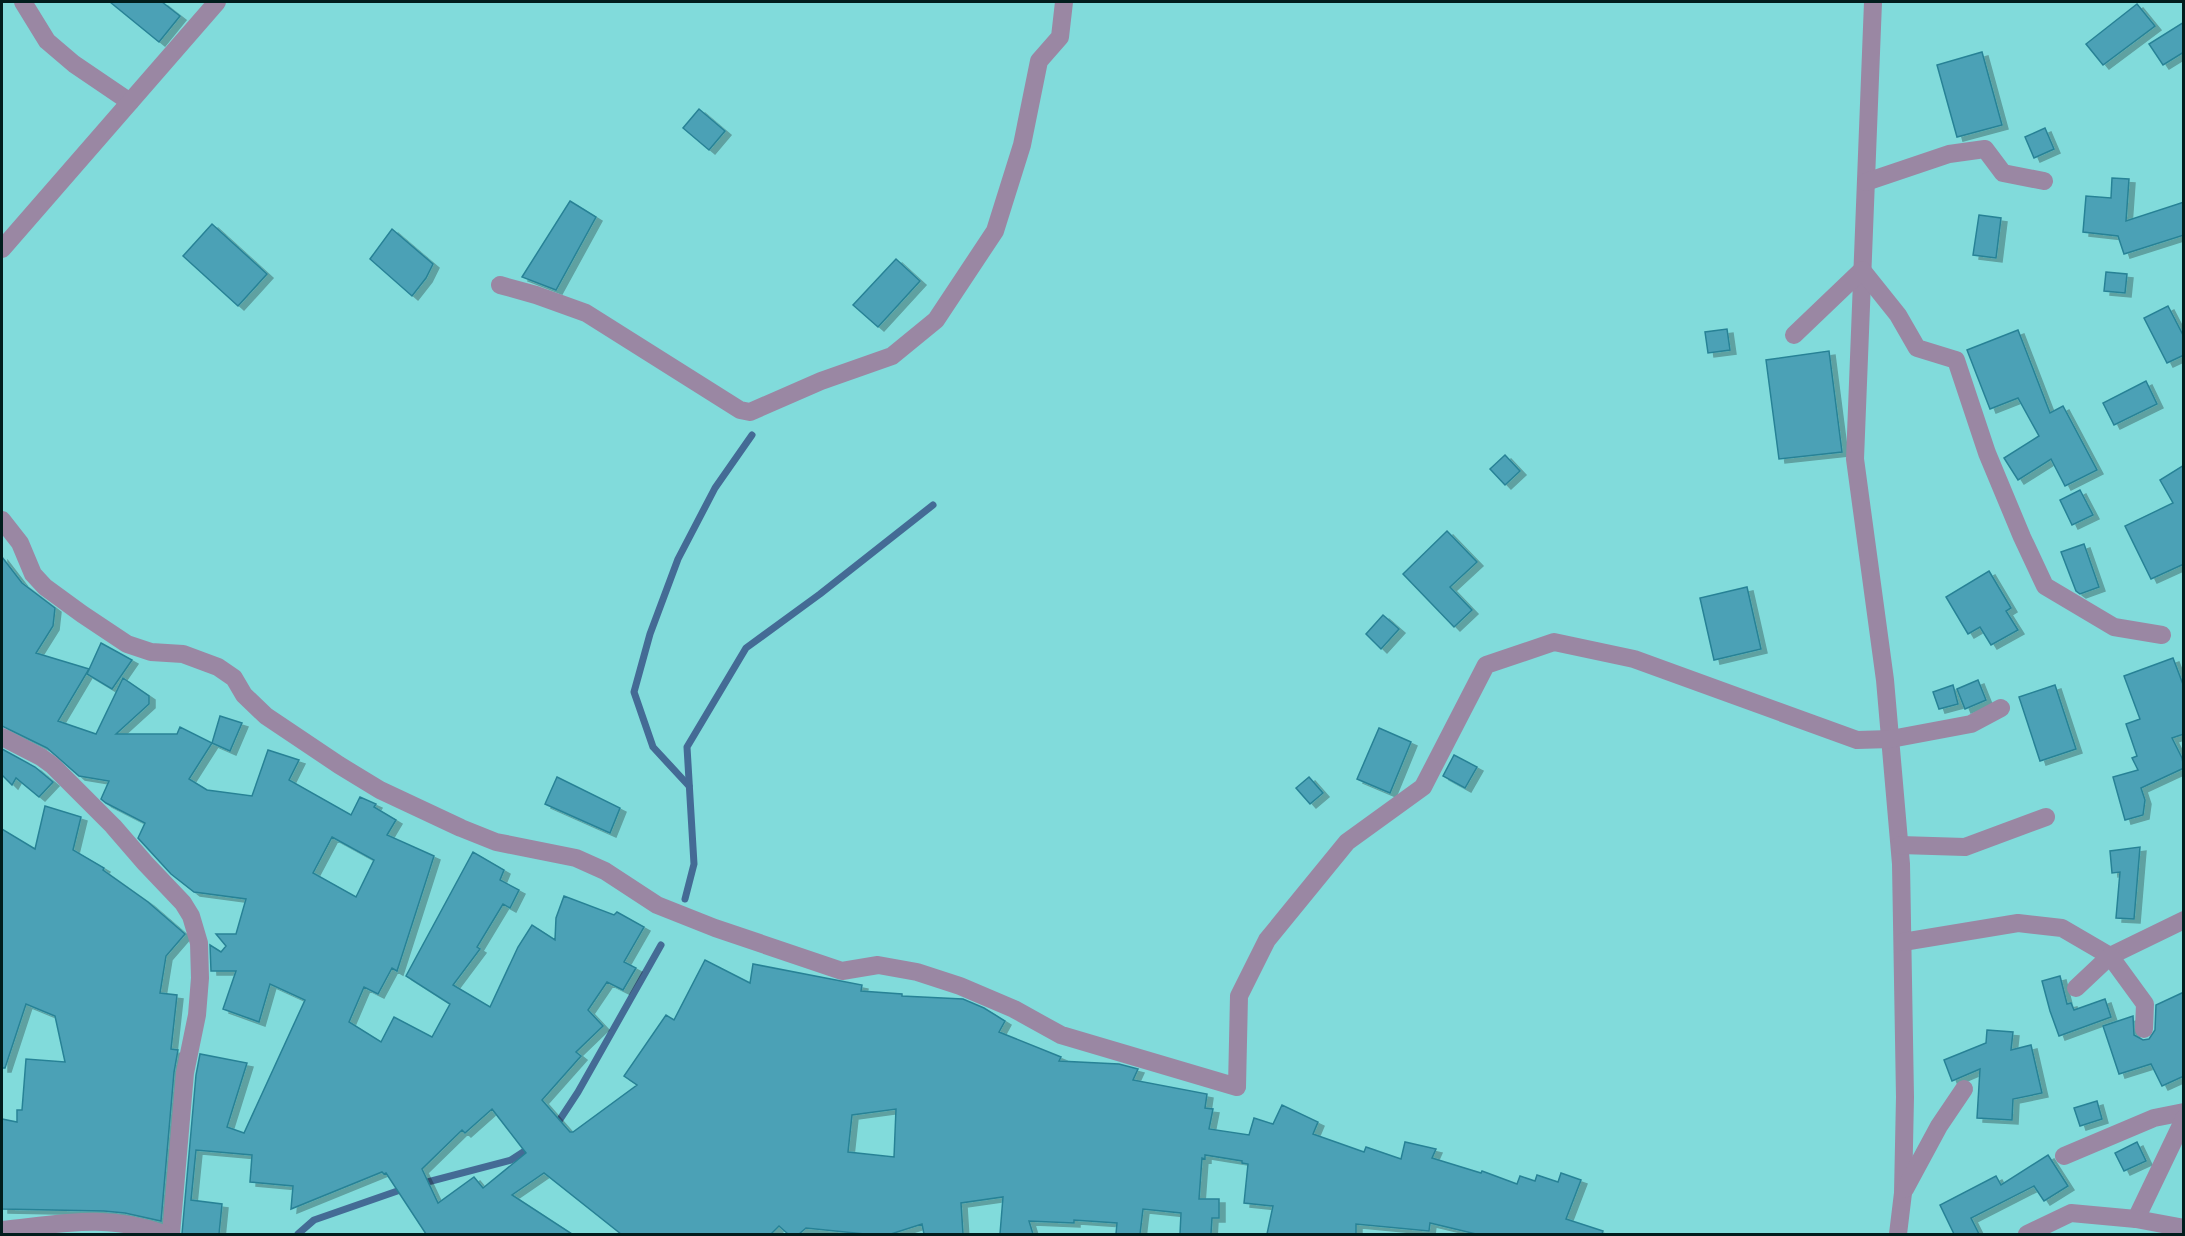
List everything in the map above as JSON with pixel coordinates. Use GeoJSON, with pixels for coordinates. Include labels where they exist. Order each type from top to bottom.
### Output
{"type":"FeatureCollection","features":[{"type":"Feature","properties":{"kind":"street"},"geometry":{"type":"LineString","coordinates":[[23,2],[47,41],[74,64],[130,102]]}},
{"type":"Feature","properties":{"kind":"street"},"geometry":{"type":"LineString","coordinates":[[2,249],[217,2]]}},
{"type":"Feature","properties":{"kind":"street"},"geometry":{"type":"LineString","coordinates":[[500,285],[536,295],[586,314],[740,410],[750,412],[821,381],[892,356],[936,320],[994,231],[1022,145],[1039,61],[1060,37],[1064,2]]}},
{"type":"Feature","properties":{"kind":"street"},"geometry":{"type":"LineString","coordinates":[[1873,2],[1855,459],[1885,680],[1900,845],[1905,1097],[1902,1193],[1898,1234]]}},
{"type":"Feature","properties":{"kind":"street"},"geometry":{"type":"LineString","coordinates":[[1866,182],[1949,154],[1985,149],[2003,173],[2044,181]]}},
{"type":"Feature","properties":{"kind":"street"},"geometry":{"type":"LineString","coordinates":[[1794,334],[1862,270]]}},
{"type":"Feature","properties":{"kind":"street"},"geometry":{"type":"LineString","coordinates":[[1862,270],[1898,315],[1917,348],[1956,360],[1987,453],[2045,586],[2114,627],[2162,635]]}},
{"type":"Feature","properties":{"kind":"street"},"geometry":{"type":"LineString","coordinates":[[2,520],[20,543],[33,574],[45,587],[82,614],[127,644],[151,652],[183,654],[218,667],[234,678],[244,695],[266,716],[339,765],[380,790],[461,828],[496,842],[576,858],[605,871],[657,905],[715,928],[842,971],[878,965],[917,972],[960,986],[1014,1009],[1061,1035],[1237,1087],[1239,996],[1267,940],[1347,842],[1423,787],[1486,665],[1554,642],[1634,659],[1857,740],[1891,740],[1971,724],[2001,708]]}},
{"type":"Feature","properties":{"kind":"street"},"geometry":{"type":"LineString","coordinates":[[2,737],[40,756],[52,765],[113,826],[144,863],[183,903],[191,916],[199,943],[201,978],[197,1015],[184,1073],[171,1234]]}},
{"type":"Feature","properties":{"kind":"street"},"geometry":{"type":"LineString","coordinates":[[1900,845],[1965,847],[2046,817]]}},
{"type":"Feature","properties":{"kind":"street"},"geometry":{"type":"LineString","coordinates":[[2076,988],[2110,956],[2184,920]]}},
{"type":"Feature","properties":{"kind":"street"},"geometry":{"type":"LineString","coordinates":[[1903,942],[2018,923],[2062,928],[2110,956],[2145,1004],[2144,1029]]}},
{"type":"Feature","properties":{"kind":"street"},"geometry":{"type":"LineString","coordinates":[[1902,1193],[1939,1126],[1964,1089]]}},
{"type":"Feature","properties":{"kind":"street"},"geometry":{"type":"LineString","coordinates":[[2064,1156],[2154,1118],[2184,1112]]}},
{"type":"Feature","properties":{"kind":"street"},"geometry":{"type":"LineString","coordinates":[[2136,1219],[2184,1119]]}},
{"type":"Feature","properties":{"kind":"street"},"geometry":{"type":"LineString","coordinates":[[2027,1234],[2071,1213],[2136,1219],[2184,1228]]}},
{"type":"Feature","properties":{"kind":"street"},"geometry":{"type":"LineString","coordinates":[[2,1230],[84,1221],[140,1226],[164,1234]]}},
{"type":"Feature","properties":{"kind":"building"},"geometry":{"type":"Polygon","coordinates":[[[110,2],[162,2],[180,16],[159,42],[110,2]]]}},
{"type":"Feature","properties":{"kind":"building"},"geometry":{"type":"Polygon","coordinates":[[[2137,4],[2155,26],[2103,65],[2086,44],[2137,4]]]}},
{"type":"Feature","properties":{"kind":"building"},"geometry":{"type":"Polygon","coordinates":[[[2184,22],[2184,52],[2163,65],[2149,44],[2184,22]]]}},
{"type":"Feature","properties":{"kind":"building"},"geometry":{"type":"Polygon","coordinates":[[[1982,52],[2002,125],[1957,137],[1937,65],[1982,52]]]}},
{"type":"Feature","properties":{"kind":"building"},"geometry":{"type":"Polygon","coordinates":[[[699,109],[725,131],[709,150],[683,128],[699,109]]]}},
{"type":"Feature","properties":{"kind":"building"},"geometry":{"type":"Polygon","coordinates":[[[2045,128],[2054,149],[2034,158],[2025,137],[2045,128]]]}},
{"type":"Feature","properties":{"kind":"building"},"geometry":{"type":"Polygon","coordinates":[[[2112,178],[2129,179],[2126,221],[2184,202],[2184,235],[2124,254],[2118,236],[2083,232],[2086,196],[2111,198],[2112,178]]]}},
{"type":"Feature","properties":{"kind":"building"},"geometry":{"type":"Polygon","coordinates":[[[570,201],[596,217],[556,290],[522,277],[570,201]]]}},
{"type":"Feature","properties":{"kind":"building"},"geometry":{"type":"Polygon","coordinates":[[[1979,215],[2001,218],[1996,258],[1973,255],[1979,215]]]}},
{"type":"Feature","properties":{"kind":"building"},"geometry":{"type":"Polygon","coordinates":[[[212,224],[267,274],[238,306],[183,256],[212,224]]]}},
{"type":"Feature","properties":{"kind":"building"},"geometry":{"type":"Polygon","coordinates":[[[392,229],[433,264],[426,278],[412,296],[370,259],[392,229]]]}},
{"type":"Feature","properties":{"kind":"building"},"geometry":{"type":"Polygon","coordinates":[[[896,259],[920,281],[878,327],[853,305],[896,259]]]}},
{"type":"Feature","properties":{"kind":"building"},"geometry":{"type":"Polygon","coordinates":[[[2106,272],[2127,274],[2125,293],[2104,291],[2106,272]]]}},
{"type":"Feature","properties":{"kind":"building"},"geometry":{"type":"Polygon","coordinates":[[[2168,306],[2184,337],[2184,355],[2167,363],[2144,318],[2168,306]]]}},
{"type":"Feature","properties":{"kind":"building"},"geometry":{"type":"Polygon","coordinates":[[[1727,329],[1730,350],[1708,353],[1705,332],[1727,329]]]}},
{"type":"Feature","properties":{"kind":"building"},"geometry":{"type":"Polygon","coordinates":[[[2018,330],[2050,413],[2063,406],[2097,470],[2065,486],[2051,459],[2018,480],[2004,458],[2039,436],[2018,398],[1990,409],[1967,350],[2018,330]]]}},
{"type":"Feature","properties":{"kind":"building"},"geometry":{"type":"Polygon","coordinates":[[[1829,351],[1842,452],[1779,459],[1766,360],[1829,351]]]}},
{"type":"Feature","properties":{"kind":"building"},"geometry":{"type":"Polygon","coordinates":[[[2146,381],[2157,404],[2114,425],[2103,403],[2146,381]]]}},
{"type":"Feature","properties":{"kind":"building"},"geometry":{"type":"Polygon","coordinates":[[[1505,455],[1520,471],[1505,485],[1490,469],[1505,455]]]}},
{"type":"Feature","properties":{"kind":"building"},"geometry":{"type":"Polygon","coordinates":[[[2184,465],[2184,564],[2151,579],[2125,526],[2173,503],[2160,480],[2184,465]]]}},
{"type":"Feature","properties":{"kind":"building"},"geometry":{"type":"Polygon","coordinates":[[[2080,490],[2093,515],[2072,525],[2060,500],[2080,490]]]}},
{"type":"Feature","properties":{"kind":"building"},"geometry":{"type":"Polygon","coordinates":[[[1447,531],[1477,562],[1450,587],[1472,610],[1454,627],[1403,574],[1447,531]]]}},
{"type":"Feature","properties":{"kind":"building"},"geometry":{"type":"Polygon","coordinates":[[[2084,544],[2099,587],[2080,594],[2076,591],[2061,552],[2084,544]]]}},
{"type":"Feature","properties":{"kind":"building"},"geometry":{"type":"Polygon","coordinates":[[[2,557],[22,583],[55,608],[53,626],[36,653],[89,669],[58,721],[96,734],[123,678],[149,696],[149,704],[116,734],[177,734],[180,727],[212,743],[189,779],[207,790],[252,796],[268,750],[299,760],[289,780],[351,815],[360,797],[376,804],[374,807],[396,820],[387,835],[434,856],[397,971],[392,968],[378,994],[364,987],[349,1022],[381,1042],[394,1017],[432,1037],[450,1004],[406,976],[473,852],[504,870],[500,880],[519,890],[510,908],[503,904],[477,947],[480,949],[453,985],[490,1007],[518,947],[532,925],[555,940],[556,918],[564,896],[614,915],[617,912],[644,927],[624,962],[636,968],[623,990],[607,982],[588,1010],[603,1026],[576,1052],[581,1056],[542,1100],[570,1132],[637,1085],[624,1076],[666,1015],[674,1020],[705,960],[750,983],[753,964],[862,985],[861,991],[963,999],[1005,1021],[999,1032],[1061,1057],[1059,1061],[1119,1064],[1138,1069],[1133,1080],[1207,1094],[1205,1108],[1213,1109],[1209,1129],[1249,1135],[1254,1118],[1273,1124],[1282,1105],[1318,1122],[1313,1134],[1364,1152],[1366,1147],[1401,1159],[1405,1142],[1436,1149],[1432,1158],[1481,1173],[1482,1171],[1517,1184],[1520,1176],[1535,1181],[1537,1175],[1558,1182],[1561,1173],[1581,1180],[1566,1219],[1603,1231],[1602,1234],[1476,1234],[1430,1223],[1429,1231],[1356,1224],[1356,1234],[1267,1234],[1273,1206],[1244,1203],[1248,1164],[1205,1155],[1205,1159],[1202,1158],[1199,1199],[1219,1199],[1219,1218],[1212,1218],[1211,1234],[1180,1234],[1181,1213],[1143,1209],[1140,1234],[1116,1234],[1117,1223],[1074,1220],[1074,1223],[1029,1221],[1033,1234],[1000,1234],[1003,1197],[961,1203],[963,1234],[924,1234],[922,1224],[891,1234],[865,1234],[806,1228],[799,1234],[788,1234],[779,1226],[771,1234],[621,1234],[544,1173],[512,1195],[572,1234],[426,1234],[386,1173],[382,1172],[291,1209],[293,1186],[250,1182],[252,1155],[196,1150],[191,1200],[222,1204],[219,1234],[182,1234],[196,1075],[200,1054],[247,1063],[227,1127],[244,1133],[305,1000],[270,984],[259,1022],[223,1009],[236,971],[211,971],[210,945],[221,952],[226,946],[216,934],[236,934],[246,899],[194,892],[171,874],[138,838],[145,823],[101,799],[109,781],[79,776],[47,748],[2,726],[2,557]],[[332,837],[313,873],[356,897],[374,860],[332,837]],[[492,1109],[465,1133],[462,1130],[422,1169],[438,1203],[474,1177],[483,1188],[526,1153],[492,1109]],[[896,1109],[852,1115],[848,1152],[894,1157],[896,1109]]]}},
{"type":"Feature","properties":{"kind":"building"},"geometry":{"type":"Polygon","coordinates":[[[1989,571],[2011,608],[2006,611],[2018,630],[1991,645],[1980,627],[1968,634],[1946,597],[1989,571]]]}},
{"type":"Feature","properties":{"kind":"building"},"geometry":{"type":"Polygon","coordinates":[[[1747,587],[1761,649],[1714,660],[1700,598],[1747,587]]]}},
{"type":"Feature","properties":{"kind":"building"},"geometry":{"type":"Polygon","coordinates":[[[1383,615],[1399,629],[1381,649],[1366,634],[1383,615]]]}},
{"type":"Feature","properties":{"kind":"building"},"geometry":{"type":"Polygon","coordinates":[[[101,643],[132,660],[112,689],[87,674],[101,643]]]}},
{"type":"Feature","properties":{"kind":"building"},"geometry":{"type":"Polygon","coordinates":[[[2173,658],[2184,687],[2184,734],[2172,738],[2182,758],[2184,768],[2141,788],[2145,800],[2143,815],[2125,820],[2113,777],[2138,770],[2132,758],[2137,756],[2126,724],[2140,719],[2124,676],[2173,658]]]}},
{"type":"Feature","properties":{"kind":"building"},"geometry":{"type":"Polygon","coordinates":[[[1978,680],[1986,700],[1965,709],[1957,689],[1978,680]]]}},
{"type":"Feature","properties":{"kind":"building"},"geometry":{"type":"Polygon","coordinates":[[[1953,685],[1958,704],[1939,709],[1933,692],[1953,685]]]}},
{"type":"Feature","properties":{"kind":"building"},"geometry":{"type":"Polygon","coordinates":[[[2055,685],[2076,749],[2040,761],[2019,697],[2055,685]]]}},
{"type":"Feature","properties":{"kind":"building"},"geometry":{"type":"Polygon","coordinates":[[[220,716],[242,723],[230,751],[212,743],[220,716]]]}},
{"type":"Feature","properties":{"kind":"building"},"geometry":{"type":"Polygon","coordinates":[[[1379,728],[1411,742],[1390,793],[1357,779],[1379,728]]]}},
{"type":"Feature","properties":{"kind":"building"},"geometry":{"type":"Polygon","coordinates":[[[2,749],[35,767],[53,782],[39,797],[16,778],[12,785],[2,775],[2,749]]]}},
{"type":"Feature","properties":{"kind":"building"},"geometry":{"type":"Polygon","coordinates":[[[1454,755],[1477,767],[1465,788],[1443,776],[1454,755]]]}},
{"type":"Feature","properties":{"kind":"building"},"geometry":{"type":"Polygon","coordinates":[[[557,777],[620,808],[610,833],[545,804],[557,777]]]}},
{"type":"Feature","properties":{"kind":"building"},"geometry":{"type":"Polygon","coordinates":[[[1309,777],[1323,793],[1310,804],[1296,788],[1309,777]]]}},
{"type":"Feature","properties":{"kind":"building"},"geometry":{"type":"Polygon","coordinates":[[[45,806],[81,817],[73,850],[104,868],[103,870],[148,902],[185,934],[166,956],[160,993],[177,995],[171,1049],[178,1050],[174,1072],[161,1221],[104,1211],[2,1209],[2,1119],[17,1122],[17,1110],[22,1110],[26,1059],[65,1062],[55,1016],[26,1004],[5,1068],[2,1068],[2,829],[35,849],[45,806]]]}},
{"type":"Feature","properties":{"kind":"building"},"geometry":{"type":"Polygon","coordinates":[[[2140,847],[2134,919],[2116,918],[2120,872],[2112,873],[2110,851],[2140,847]]]}},
{"type":"Feature","properties":{"kind":"building"},"geometry":{"type":"Polygon","coordinates":[[[2060,976],[2067,1004],[2071,1003],[2074,1010],[2105,999],[2111,1017],[2059,1036],[2042,981],[2060,976]]]}},
{"type":"Feature","properties":{"kind":"building"},"geometry":{"type":"Polygon","coordinates":[[[2184,992],[2184,1076],[2162,1086],[2151,1064],[2119,1074],[2103,1026],[2133,1016],[2134,1035],[2143,1040],[2149,1039],[2155,1030],[2156,1005],[2184,992]]]}},
{"type":"Feature","properties":{"kind":"building"},"geometry":{"type":"Polygon","coordinates":[[[1987,1030],[2013,1032],[2011,1050],[2031,1045],[2042,1093],[2013,1099],[2012,1120],[1977,1118],[1980,1069],[1952,1081],[1944,1060],[1986,1043],[1987,1030]]]}},
{"type":"Feature","properties":{"kind":"building"},"geometry":{"type":"Polygon","coordinates":[[[2097,1101],[2102,1119],[2080,1126],[2074,1108],[2097,1101]]]}},
{"type":"Feature","properties":{"kind":"building"},"geometry":{"type":"Polygon","coordinates":[[[2137,1142],[2146,1161],[2124,1171],[2115,1153],[2137,1142]]]}},
{"type":"Feature","properties":{"kind":"building"},"geometry":{"type":"Polygon","coordinates":[[[2048,1155],[2068,1186],[2044,1201],[2034,1186],[1971,1218],[1979,1234],[1954,1234],[1940,1205],[1996,1176],[2001,1185],[2048,1155]]]}},
{"type":"Feature","properties":{"kind":"waterway"},"geometry":{"type":"LineString","coordinates":[[689,786],[653,747],[634,692],[650,634],[678,559],[715,488],[752,435]]}},
{"type":"Feature","properties":{"kind":"waterway"},"geometry":{"type":"LineString","coordinates":[[685,899],[694,864],[687,747],[746,648],[820,594],[933,505]]}},
{"type":"Feature","properties":{"kind":"waterway"},"geometry":{"type":"LineString","coordinates":[[555,1127],[578,1092],[661,945]]}},
{"type":"Feature","properties":{"kind":"waterway"},"geometry":{"type":"LineString","coordinates":[[420,1184],[511,1160],[531,1147]]}},
{"type":"Feature","properties":{"kind":"waterway"},"geometry":{"type":"LineString","coordinates":[[298,1234],[314,1220],[406,1188]]}}]}
